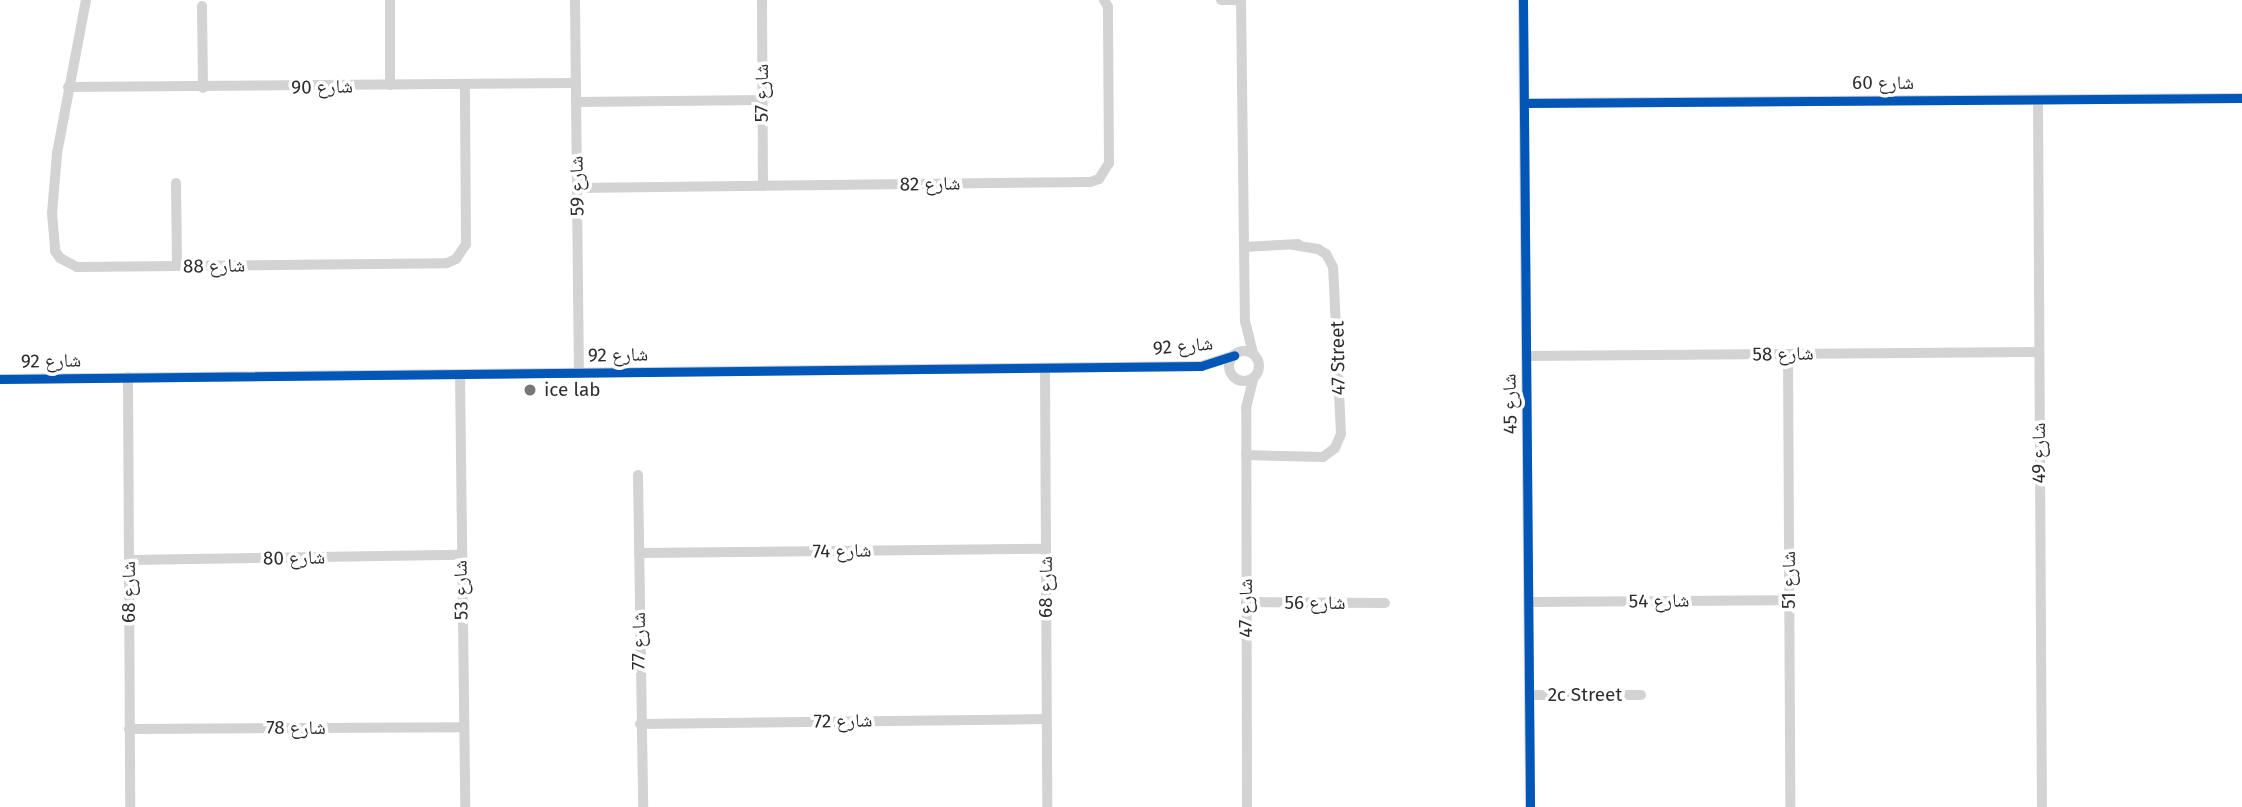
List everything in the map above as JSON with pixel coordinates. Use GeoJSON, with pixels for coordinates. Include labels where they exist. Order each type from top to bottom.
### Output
{"type":"FeatureCollection","features":[{"type":"Feature","properties":{"kind":"street","name":"شارع 88"},"geometry":{"type":"LineString","coordinates":[[86,0],[68,87],[52,193],[52,242],[55,251],[60,258],[77,267],[439,264],[456,259],[466,244],[465,84]]}},
{"type":"Feature","properties":{"kind":"street"},"geometry":{"type":"LineString","coordinates":[[390,0],[390,85]]}},
{"type":"Feature","properties":{"kind":"street","name":"شارع 59"},"geometry":{"type":"LineString","coordinates":[[575,0],[579,373]]}},
{"type":"Feature","properties":{"kind":"street","name":"شارع 57"},"geometry":{"type":"LineString","coordinates":[[762,0],[763,186]]}},
{"type":"Feature","properties":{"kind":"street","name":"شارع 82"},"geometry":{"type":"LineString","coordinates":[[577,188],[1090,182],[1099,178],[1109,163],[1108,7],[1104,0]]}},
{"type":"Feature","properties":{"kind":"street"},"geometry":{"type":"LineString","coordinates":[[1221,0],[1241,0],[1245,321],[1253,354],[1260,366],[1253,379],[1243,381],[1233,377],[1230,365],[1245,321]]}},
{"type":"Feature","properties":{"kind":"street","name":"شارع 45"},"geometry":{"type":"LineString","coordinates":[[1523,0],[1530,807]]}},
{"type":"Feature","properties":{"kind":"street"},"geometry":{"type":"LineString","coordinates":[[202,6],[203,88]]}},
{"type":"Feature","properties":{"kind":"street","name":"شارع 90"},"geometry":{"type":"LineString","coordinates":[[68,87],[576,83]]}},
{"type":"Feature","properties":{"kind":"street","name":"شارع 60"},"geometry":{"type":"LineString","coordinates":[[1524,103],[2242,97]]}},
{"type":"Feature","properties":{"kind":"street"},"geometry":{"type":"LineString","coordinates":[[576,102],[762,100]]}},
{"type":"Feature","properties":{"kind":"street","name":"شارع 49"},"geometry":{"type":"LineString","coordinates":[[2038,100],[2042,807]]}},
{"type":"Feature","properties":{"kind":"street"},"geometry":{"type":"LineString","coordinates":[[176,184],[177,266]]}},
{"type":"Feature","properties":{"kind":"street","name":"47 Street"},"geometry":{"type":"LineString","coordinates":[[1244,247],[1314,247],[1329,258],[1334,271],[1339,414],[1337,434],[1328,447],[1320,452],[1246,455]]}},
{"type":"Feature","properties":{"kind":"street"},"geometry":{"type":"LineString","coordinates":[[1235,354],[1244,351],[1253,354]]}},
{"type":"Feature","properties":{"kind":"street","name":"شارع 58"},"geometry":{"type":"LineString","coordinates":[[1527,356],[2039,352]]}},
{"type":"Feature","properties":{"kind":"street","name":"شارع 92"},"geometry":{"type":"LineString","coordinates":[[0,379],[1201,366],[1235,354]]}},
{"type":"Feature","properties":{"kind":"street","name":"شارع 51"},"geometry":{"type":"LineString","coordinates":[[1788,354],[1790,807]]}},
{"type":"Feature","properties":{"kind":"street","name":"شارع 92"},"geometry":{"type":"LineString","coordinates":[[1201,366],[1233,377]]}},
{"type":"Feature","properties":{"kind":"street","name":"شارع 68"},"geometry":{"type":"LineString","coordinates":[[1045,368],[1047,807]]}},
{"type":"Feature","properties":{"kind":"street","name":"شارع 53"},"geometry":{"type":"LineString","coordinates":[[460,374],[465,807]]}},
{"type":"Feature","properties":{"kind":"street","name":"شارع 68"},"geometry":{"type":"LineString","coordinates":[[128,377],[130,807]]}},
{"type":"Feature","properties":{"kind":"street","name":"شارع 47"},"geometry":{"type":"LineString","coordinates":[[1233,377],[1246,408]]}},
{"type":"Feature","properties":{"kind":"street","name":"شارع 47"},"geometry":{"type":"LineString","coordinates":[[1247,807],[1246,408],[1253,379]]}},
{"type":"Feature","properties":{"kind":"street","name":"شارع 77"},"geometry":{"type":"LineString","coordinates":[[638,475],[643,807]]}},
{"type":"Feature","properties":{"kind":"street","name":"شارع 74"},"geometry":{"type":"LineString","coordinates":[[639,553],[1046,549]]}},
{"type":"Feature","properties":{"kind":"street","name":"شارع 80"},"geometry":{"type":"LineString","coordinates":[[129,560],[460,555]]}},
{"type":"Feature","properties":{"kind":"street","name":"شارع 54"},"geometry":{"type":"LineString","coordinates":[[1530,603],[1789,600]]}},
{"type":"Feature","properties":{"kind":"street","name":"شارع 56"},"geometry":{"type":"LineString","coordinates":[[1246,602],[1385,603]]}},
{"type":"Feature","properties":{"kind":"street","name":"2c Street"},"geometry":{"type":"LineString","coordinates":[[1530,695],[1641,695]]}},
{"type":"Feature","properties":{"kind":"street","name":"شارع 72"},"geometry":{"type":"LineString","coordinates":[[640,724],[1046,719]]}},
{"type":"Feature","properties":{"kind":"street","name":"شارع 78"},"geometry":{"type":"LineString","coordinates":[[129,729],[464,727]]}},
{"type":"Feature","properties":{"kind":"cycle path"},"geometry":{"type":"LineString","coordinates":[[1523,0],[1530,807]]}},
{"type":"Feature","properties":{"kind":"cycle path"},"geometry":{"type":"LineString","coordinates":[[1524,103],[2242,98]]}},
{"type":"Feature","properties":{"kind":"cycle path"},"geometry":{"type":"LineString","coordinates":[[0,379],[1201,366],[1234,355]]}},
{"type":"Feature","properties":{"kind":"place","name":"ice lab"},"geometry":{"type":"Point","coordinates":[530,390]}}]}
